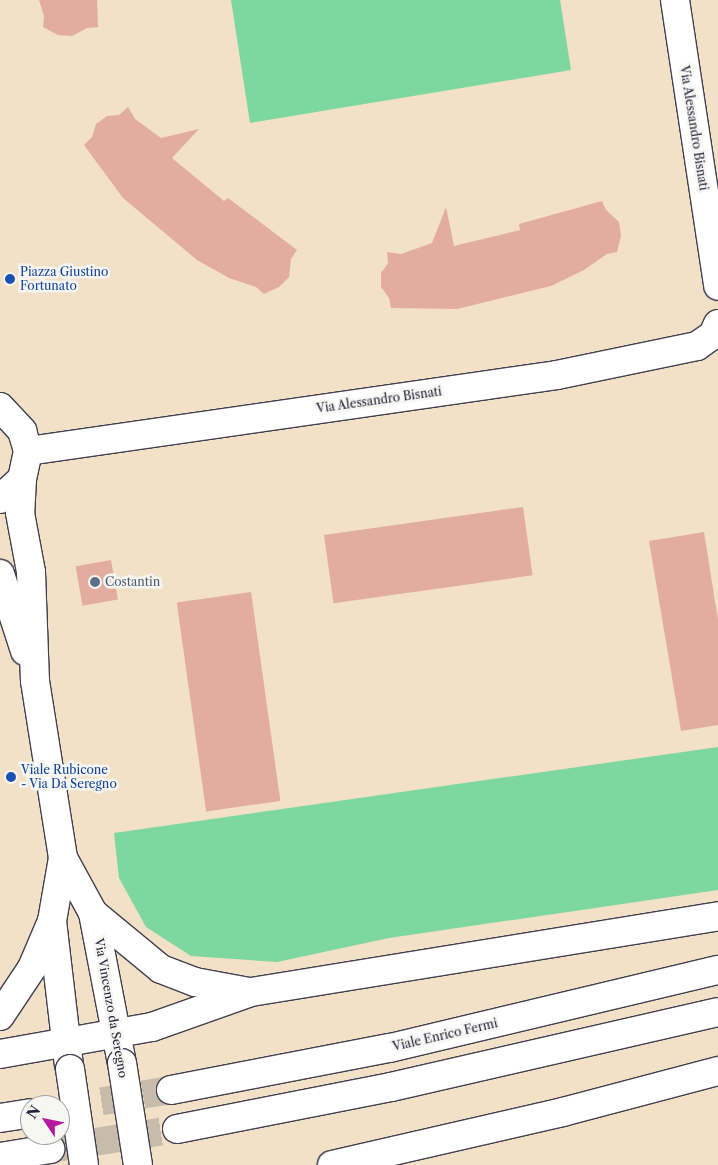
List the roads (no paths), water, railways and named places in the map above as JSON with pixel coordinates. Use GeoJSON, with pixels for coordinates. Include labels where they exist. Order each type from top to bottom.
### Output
{"type":"FeatureCollection","features":[{"type":"Feature","properties":{"kind":"main road","name":"Via Alessandro Bisnati"},"geometry":{"type":"LineString","coordinates":[[675,0],[718,286]]}},
{"type":"Feature","properties":{"kind":"main road","name":"Via Alessandro Bisnati"},"geometry":{"type":"LineString","coordinates":[[28,450],[557,375],[697,346],[713,335],[718,324]]}},
{"type":"Feature","properties":{"kind":"main road"},"geometry":{"type":"LineString","coordinates":[[3,412],[22,431],[28,450]]}},
{"type":"Feature","properties":{"kind":"main road","name":"Via Vincenzo da Seregno"},"geometry":{"type":"LineString","coordinates":[[28,450],[22,479],[20,512],[31,572],[35,681],[63,858],[52,922],[66,1043],[84,1165]]}},
{"type":"Feature","properties":{"kind":"main road"},"geometry":{"type":"LineString","coordinates":[[0,499],[22,479]]}},
{"type":"Feature","properties":{"kind":"main road","name":"Via Vincenzo da Seregno"},"geometry":{"type":"LineString","coordinates":[[0,574],[35,681]]}},
{"type":"Feature","properties":{"kind":"main road","name":"Via Vincenzo da Seregno"},"geometry":{"type":"LineString","coordinates":[[63,858],[93,913],[117,1034],[138,1165]]}},
{"type":"Feature","properties":{"kind":"main road"},"geometry":{"type":"LineString","coordinates":[[93,913],[161,969],[195,982],[251,992]]}},
{"type":"Feature","properties":{"kind":"main road"},"geometry":{"type":"LineString","coordinates":[[0,1054],[152,1027],[251,992],[718,916]]}},
{"type":"Feature","properties":{"kind":"main road"},"geometry":{"type":"LineString","coordinates":[[0,1016],[32,968],[52,922]]}},
{"type":"Feature","properties":{"kind":"main road","name":"Viale Enrico Fermi"},"geometry":{"type":"LineString","coordinates":[[170,1090],[390,1048],[718,970]]}},
{"type":"Feature","properties":{"kind":"main road"},"geometry":{"type":"LineString","coordinates":[[177,1129],[392,1088],[718,1012]]}},
{"type":"Feature","properties":{"kind":"main road"},"geometry":{"type":"LineString","coordinates":[[332,1165],[563,1112],[718,1072]]}},
{"type":"Feature","properties":{"kind":"main road"},"geometry":{"type":"LineString","coordinates":[[0,1118],[20,1115]]}},
{"type":"Feature","properties":{"kind":"main road"},"geometry":{"type":"LineString","coordinates":[[0,1157],[50,1149]]}},
{"type":"Feature","properties":{"kind":"tunnel"},"geometry":{"type":"LineString","coordinates":[[70,1106],[171,1090]]}},
{"type":"Feature","properties":{"kind":"tunnel"},"geometry":{"type":"LineString","coordinates":[[50,1149],[177,1129]]}},
{"type":"Feature","properties":{"kind":"place","name":"Piazza Giustino Fortunato"},"geometry":{"type":"Point","coordinates":[10,279]}},
{"type":"Feature","properties":{"kind":"place","name":"Costantin"},"geometry":{"type":"Point","coordinates":[95,582]}},
{"type":"Feature","properties":{"kind":"place","name":"Viale Rubicone - Via Da Seregno"},"geometry":{"type":"Point","coordinates":[11,777]}}]}
